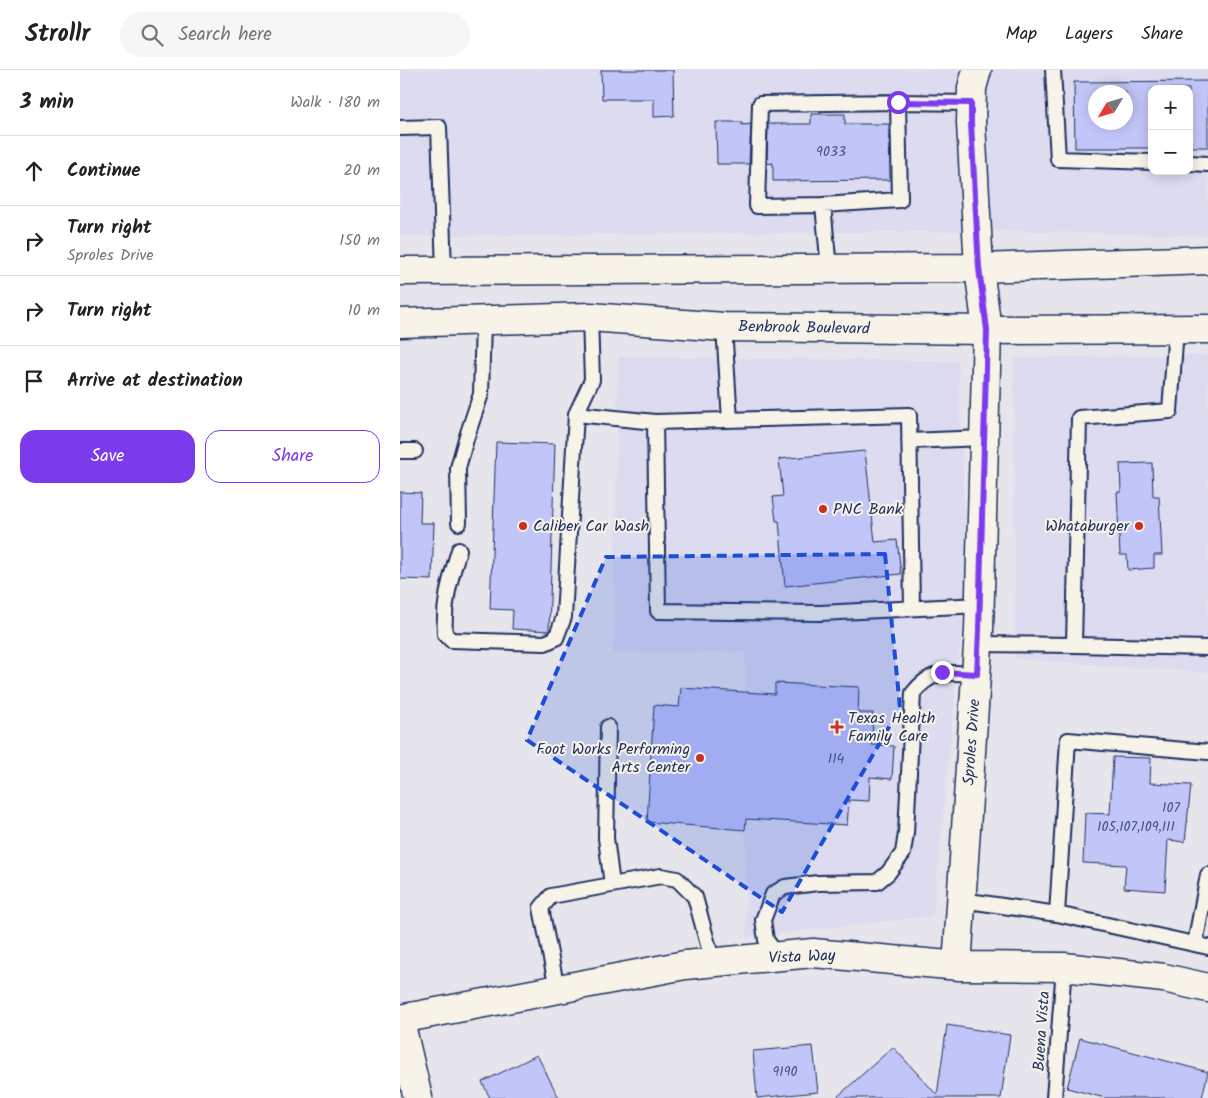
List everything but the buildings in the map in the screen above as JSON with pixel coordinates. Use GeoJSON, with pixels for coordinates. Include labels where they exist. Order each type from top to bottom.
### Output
{"type":"FeatureCollection","features":[{"type":"Feature","properties":{"kind":"main road","name":"Sproles Drive"},"geometry":{"type":"LineString","coordinates":[[960,966],[958,951],[980,605],[987,330],[979,268],[971,123],[972,88],[978,70]]}},
{"type":"Feature","properties":{"kind":"main road"},"geometry":{"type":"LineString","coordinates":[[400,271],[979,268],[1208,260]]}},
{"type":"Feature","properties":{"kind":"main road","name":"Benbrook Boulevard"},"geometry":{"type":"LineString","coordinates":[[400,323],[590,317],[724,327],[987,330],[1208,329]]}},
{"type":"Feature","properties":{"kind":"main road","name":"Vista Way"},"geometry":{"type":"LineString","coordinates":[[400,1020],[686,965],[813,953],[960,966],[1064,967],[1164,978],[1208,988]]}},
{"type":"Feature","properties":{"kind":"main road"},"geometry":{"type":"LineString","coordinates":[[400,1020],[418,1098]]}},
{"type":"Feature","properties":{"kind":"lane"},"geometry":{"type":"LineString","coordinates":[[1053,70],[1058,159],[1148,162]]}},
{"type":"Feature","properties":{"kind":"lane"},"geometry":{"type":"LineString","coordinates":[[898,102],[900,200],[823,205],[757,206],[760,104],[898,102],[971,103]]}},
{"type":"Feature","properties":{"kind":"lane"},"geometry":{"type":"LineString","coordinates":[[400,128],[439,127],[444,271]]}},
{"type":"Feature","properties":{"kind":"lane"},"geometry":{"type":"LineString","coordinates":[[1193,163],[1208,164]]}},
{"type":"Feature","properties":{"kind":"lane"},"geometry":{"type":"LineString","coordinates":[[823,205],[830,269]]}},
{"type":"Feature","properties":{"kind":"lane"},"geometry":{"type":"LineString","coordinates":[[458,550],[443,611],[444,634],[451,640],[545,643],[556,638],[564,617],[576,414],[592,380],[590,317]]}},
{"type":"Feature","properties":{"kind":"lane"},"geometry":{"type":"LineString","coordinates":[[459,523],[458,468],[481,394],[483,321]]}},
{"type":"Feature","properties":{"kind":"lane"},"geometry":{"type":"LineString","coordinates":[[724,327],[730,420]]}},
{"type":"Feature","properties":{"kind":"lane"},"geometry":{"type":"LineString","coordinates":[[1074,645],[1079,418],[1170,411],[1176,329]]}},
{"type":"Feature","properties":{"kind":"lane"},"geometry":{"type":"LineString","coordinates":[[576,414],[655,422],[909,415],[912,608]]}},
{"type":"Feature","properties":{"kind":"lane"},"geometry":{"type":"LineString","coordinates":[[655,422],[658,611],[820,613],[980,605]]}},
{"type":"Feature","properties":{"kind":"lane"},"geometry":{"type":"LineString","coordinates":[[909,441],[984,438]]}},
{"type":"Feature","properties":{"kind":"lane"},"geometry":{"type":"LineString","coordinates":[[400,451],[414,451]]}},
{"type":"Feature","properties":{"kind":"lane"},"geometry":{"type":"LineString","coordinates":[[978,644],[1208,648]]}},
{"type":"Feature","properties":{"kind":"lane"},"geometry":{"type":"LineString","coordinates":[[778,956],[766,940],[763,920],[773,894],[785,887],[818,883],[878,882],[895,865],[903,853],[906,833],[913,693],[920,684],[942,672],[977,674]]}},
{"type":"Feature","properties":{"kind":"lane"},"geometry":{"type":"LineString","coordinates":[[608,727],[606,838],[612,885]]}},
{"type":"Feature","properties":{"kind":"lane"},"geometry":{"type":"LineString","coordinates":[[1057,914],[1068,740],[1208,752]]}},
{"type":"Feature","properties":{"kind":"lane"},"geometry":{"type":"LineString","coordinates":[[557,990],[541,908],[551,896],[661,876],[677,879],[695,896],[713,963]]}},
{"type":"Feature","properties":{"kind":"lane"},"geometry":{"type":"LineString","coordinates":[[962,900],[1057,914],[1201,945],[1208,876]]}},
{"type":"Feature","properties":{"kind":"lane","name":"Buena Vista"},"geometry":{"type":"LineString","coordinates":[[1054,1098],[1064,967]]}},
{"type":"Feature","properties":{"kind":"highlighted area"},"geometry":{"type":"Polygon","coordinates":[[[885,554],[900,708],[782,912],[527,740],[606,557],[885,554]]]}},
{"type":"Feature","properties":{"kind":"shaded area"},"geometry":{"type":"Polygon","coordinates":[[[400,70],[1208,70],[1208,236],[1014,231],[400,236],[400,70]]]}},
{"type":"Feature","properties":{"kind":"shaded area"},"geometry":{"type":"Polygon","coordinates":[[[1208,355],[1208,673],[1015,659],[1014,358],[1208,355]]]}},
{"type":"Feature","properties":{"kind":"shaded area"},"geometry":{"type":"Polygon","coordinates":[[[618,357],[958,361],[967,573],[933,916],[746,937],[745,652],[614,653],[618,357]]]}},
{"type":"Feature","properties":{"kind":"place","name":"PNC Bank"},"geometry":{"type":"Point","coordinates":[823,509]}},
{"type":"Feature","properties":{"kind":"place","name":"Caliber Car Wash"},"geometry":{"type":"Point","coordinates":[523,526]}},
{"type":"Feature","properties":{"kind":"place","name":"Whataburger"},"geometry":{"type":"Point","coordinates":[1139,526]}},
{"type":"Feature","properties":{"kind":"place","name":"Texas Health Family Care"},"geometry":{"type":"Point","coordinates":[837,727]}},
{"type":"Feature","properties":{"kind":"place","name":"Foot Works Performing Arts Center"},"geometry":{"type":"Point","coordinates":[700,758]}},
{"type":"Feature","properties":{"kind":"route"},"geometry":{"type":"LineString","coordinates":[[898,102],[971,103],[979,268],[987,330],[977,674],[942,672]]}}]}
